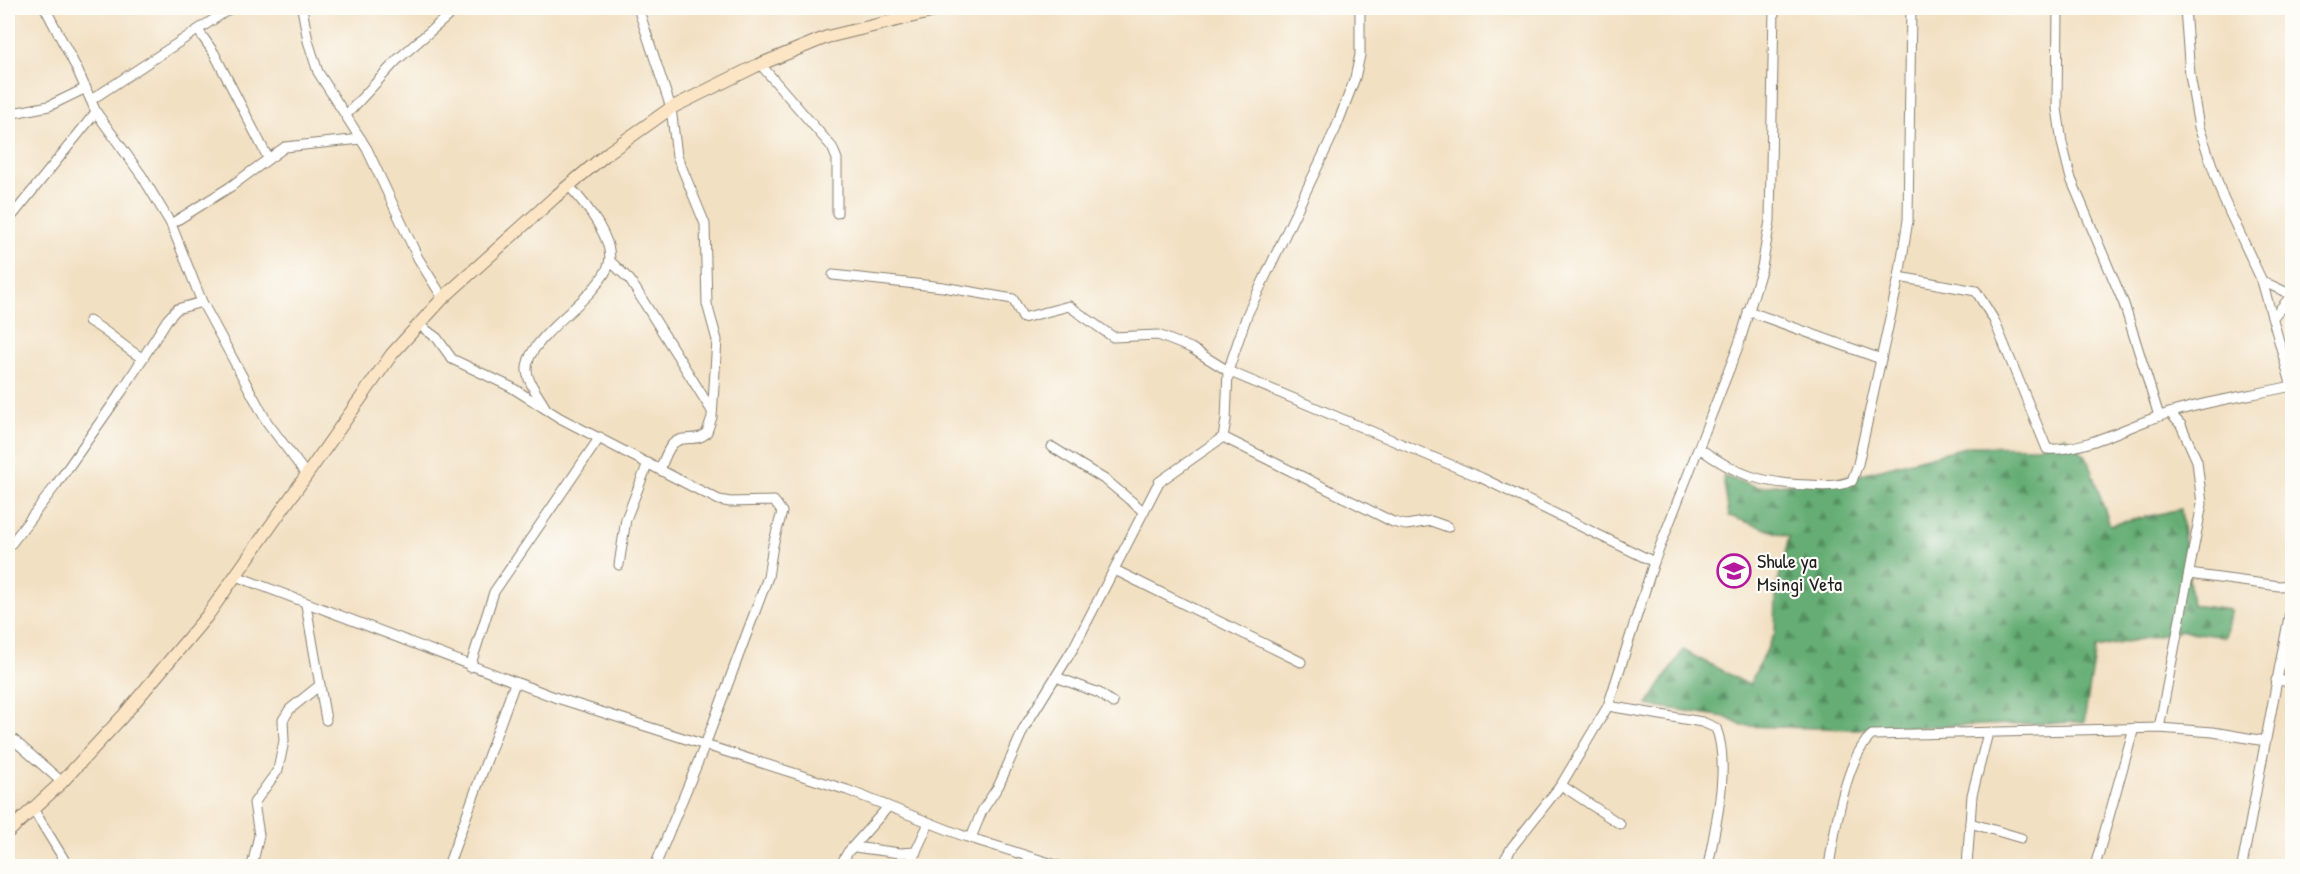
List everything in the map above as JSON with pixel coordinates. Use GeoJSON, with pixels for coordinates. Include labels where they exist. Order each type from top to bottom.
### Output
{"type":"FeatureCollection","features":[{"type":"Feature","properties":{"kind":"street"},"geometry":{"type":"LineString","coordinates":[[45,8],[96,112],[142,176],[171,224],[202,302],[267,422],[306,474]]}},
{"type":"Feature","properties":{"kind":"street"},"geometry":{"type":"LineString","coordinates":[[91,100],[231,8]]}},
{"type":"Feature","properties":{"kind":"street"},"geometry":{"type":"LineString","coordinates":[[304,8],[308,41],[318,72],[361,139],[418,258],[443,298]]}},
{"type":"Feature","properties":{"kind":"street"},"geometry":{"type":"LineString","coordinates":[[346,114],[397,60],[457,8]]}},
{"type":"Feature","properties":{"kind":"street"},"geometry":{"type":"LineString","coordinates":[[638,8],[671,108],[677,156],[705,224],[706,294],[717,340],[710,425],[704,436],[674,442],[660,470]]}},
{"type":"Feature","properties":{"kind":"street"},"geometry":{"type":"LineString","coordinates":[[8,832],[62,782],[146,690],[207,616],[392,354],[418,324],[443,298],[568,186],[609,152],[671,108],[760,64],[827,37],[945,8]]}},
{"type":"Feature","properties":{"kind":"street"},"geometry":{"type":"LineString","coordinates":[[971,838],[982,811],[999,785],[1024,728],[1056,677],[1160,482],[1223,437],[1228,371],[1247,315],[1348,98],[1360,55],[1360,8]]}},
{"type":"Feature","properties":{"kind":"street"},"geometry":{"type":"LineString","coordinates":[[1501,867],[1512,847],[1561,785],[1608,706],[1654,562],[1739,344],[1762,267],[1770,221],[1774,8]]}},
{"type":"Feature","properties":{"kind":"street"},"geometry":{"type":"LineString","coordinates":[[1699,448],[1729,468],[1751,478],[1771,483],[1840,486],[1852,481],[1899,278],[1908,220],[1911,8]]}},
{"type":"Feature","properties":{"kind":"street"},"geometry":{"type":"LineString","coordinates":[[2058,8],[2057,108],[2062,143],[2082,207],[2124,304],[2159,416]]}},
{"type":"Feature","properties":{"kind":"street"},"geometry":{"type":"LineString","coordinates":[[1899,278],[1976,291],[1994,320],[2047,449],[2094,440],[2159,416],[2292,387],[2274,315],[2262,281],[2223,198],[2199,127],[2190,75],[2185,8]]}},
{"type":"Feature","properties":{"kind":"street"},"geometry":{"type":"LineString","coordinates":[[198,30],[214,54],[268,158]]}},
{"type":"Feature","properties":{"kind":"street"},"geometry":{"type":"LineString","coordinates":[[760,64],[832,147],[837,159],[837,213]]}},
{"type":"Feature","properties":{"kind":"street"},"geometry":{"type":"LineString","coordinates":[[8,114],[49,106],[86,88]]}},
{"type":"Feature","properties":{"kind":"street"},"geometry":{"type":"LineString","coordinates":[[8,221],[96,112]]}},
{"type":"Feature","properties":{"kind":"street"},"geometry":{"type":"LineString","coordinates":[[171,224],[230,187],[285,147],[361,139]]}},
{"type":"Feature","properties":{"kind":"street"},"geometry":{"type":"LineString","coordinates":[[546,409],[527,373],[531,355],[546,334],[600,279],[610,261],[609,251],[595,218],[568,186]]}},
{"type":"Feature","properties":{"kind":"street"},"geometry":{"type":"LineString","coordinates":[[610,261],[635,287],[712,411]]}},
{"type":"Feature","properties":{"kind":"street"},"geometry":{"type":"LineString","coordinates":[[833,274],[943,287],[1013,299],[1023,318],[1069,306],[1113,337],[1158,335],[1191,348],[1228,371],[1482,477],[1654,562]]}},
{"type":"Feature","properties":{"kind":"street"},"geometry":{"type":"LineString","coordinates":[[2262,281],[2292,295],[2274,315]]}},
{"type":"Feature","properties":{"kind":"street"},"geometry":{"type":"LineString","coordinates":[[8,548],[56,485],[177,309],[202,302]]}},
{"type":"Feature","properties":{"kind":"street"},"geometry":{"type":"LineString","coordinates":[[1748,311],[1881,359]]}},
{"type":"Feature","properties":{"kind":"street"},"geometry":{"type":"LineString","coordinates":[[89,321],[109,332],[123,346],[142,358]]}},
{"type":"Feature","properties":{"kind":"street"},"geometry":{"type":"LineString","coordinates":[[418,324],[437,338],[452,359],[511,387],[546,409],[660,470],[719,500],[774,501],[782,512],[773,545],[768,577],[705,745],[655,867]]}},
{"type":"Feature","properties":{"kind":"street"},"geometry":{"type":"LineString","coordinates":[[2159,728],[2202,504],[2201,482],[2190,442],[2170,414]]}},
{"type":"Feature","properties":{"kind":"street"},"geometry":{"type":"LineString","coordinates":[[471,667],[494,592],[600,437]]}},
{"type":"Feature","properties":{"kind":"street"},"geometry":{"type":"LineString","coordinates":[[1223,437],[1394,522],[1406,525],[1431,521],[1448,527]]}},
{"type":"Feature","properties":{"kind":"street"},"geometry":{"type":"LineString","coordinates":[[1052,447],[1107,481],[1143,511]]}},
{"type":"Feature","properties":{"kind":"street"},"geometry":{"type":"LineString","coordinates":[[619,565],[626,519],[648,463]]}},
{"type":"Feature","properties":{"kind":"street"},"geometry":{"type":"LineString","coordinates":[[1115,570],[1301,662]]}},
{"type":"Feature","properties":{"kind":"street"},"geometry":{"type":"LineString","coordinates":[[2189,574],[2273,585],[2292,585]]}},
{"type":"Feature","properties":{"kind":"street"},"geometry":{"type":"LineString","coordinates":[[236,576],[306,605],[515,683],[848,790],[929,823],[1040,863],[1059,867]]}},
{"type":"Feature","properties":{"kind":"street"},"geometry":{"type":"LineString","coordinates":[[2242,867],[2292,601]]}},
{"type":"Feature","properties":{"kind":"street"},"geometry":{"type":"LineString","coordinates":[[306,605],[326,720]]}},
{"type":"Feature","properties":{"kind":"street"},"geometry":{"type":"LineString","coordinates":[[1056,677],[1099,693],[1113,703]]}},
{"type":"Feature","properties":{"kind":"street"},"geometry":{"type":"LineString","coordinates":[[2276,680],[2292,682]]}},
{"type":"Feature","properties":{"kind":"street"},"geometry":{"type":"LineString","coordinates":[[448,867],[515,683]]}},
{"type":"Feature","properties":{"kind":"street"},"geometry":{"type":"LineString","coordinates":[[252,867],[259,835],[254,803],[259,793],[278,771],[284,741],[283,720],[297,703],[320,685]]}},
{"type":"Feature","properties":{"kind":"street"},"geometry":{"type":"LineString","coordinates":[[1608,706],[1702,722],[1716,728],[1722,752],[1721,779],[1708,867]]}},
{"type":"Feature","properties":{"kind":"street"},"geometry":{"type":"LineString","coordinates":[[2095,867],[2134,728]]}},
{"type":"Feature","properties":{"kind":"street"},"geometry":{"type":"LineString","coordinates":[[1829,867],[1843,797],[1866,740],[1872,735],[2159,728],[2213,732],[2265,741]]}},
{"type":"Feature","properties":{"kind":"street"},"geometry":{"type":"LineString","coordinates":[[1967,867],[1972,795],[1988,733]]}},
{"type":"Feature","properties":{"kind":"street"},"geometry":{"type":"LineString","coordinates":[[8,735],[62,782]]}},
{"type":"Feature","properties":{"kind":"street"},"geometry":{"type":"LineString","coordinates":[[1561,785],[1620,824]]}},
{"type":"Feature","properties":{"kind":"street"},"geometry":{"type":"LineString","coordinates":[[840,867],[888,807]]}},
{"type":"Feature","properties":{"kind":"street"},"geometry":{"type":"LineString","coordinates":[[33,809],[68,867]]}},
{"type":"Feature","properties":{"kind":"street"},"geometry":{"type":"LineString","coordinates":[[909,867],[929,823]]}},
{"type":"Feature","properties":{"kind":"street"},"geometry":{"type":"LineString","coordinates":[[1970,824],[2021,838]]}},
{"type":"Feature","properties":{"kind":"street"},"geometry":{"type":"LineString","coordinates":[[854,847],[900,853],[916,852]]}},
{"type":"Feature","properties":{"kind":"green space"},"geometry":{"type":"Polygon","coordinates":[[[2065,436],[2086,456],[2110,525],[2181,509],[2192,605],[2231,610],[2225,637],[2182,631],[2096,648],[2084,722],[1854,729],[1742,726],[1725,717],[1647,705],[1683,650],[1749,685],[1775,633],[1776,590],[1789,537],[1729,516],[1723,476],[1758,487],[1850,477],[1969,446],[2038,447],[2065,436]]]}},
{"type":"Feature","properties":{"kind":"place","name":"Shule ya Msingi Veta"},"geometry":{"type":"Point","coordinates":[1734,571]}}]}
